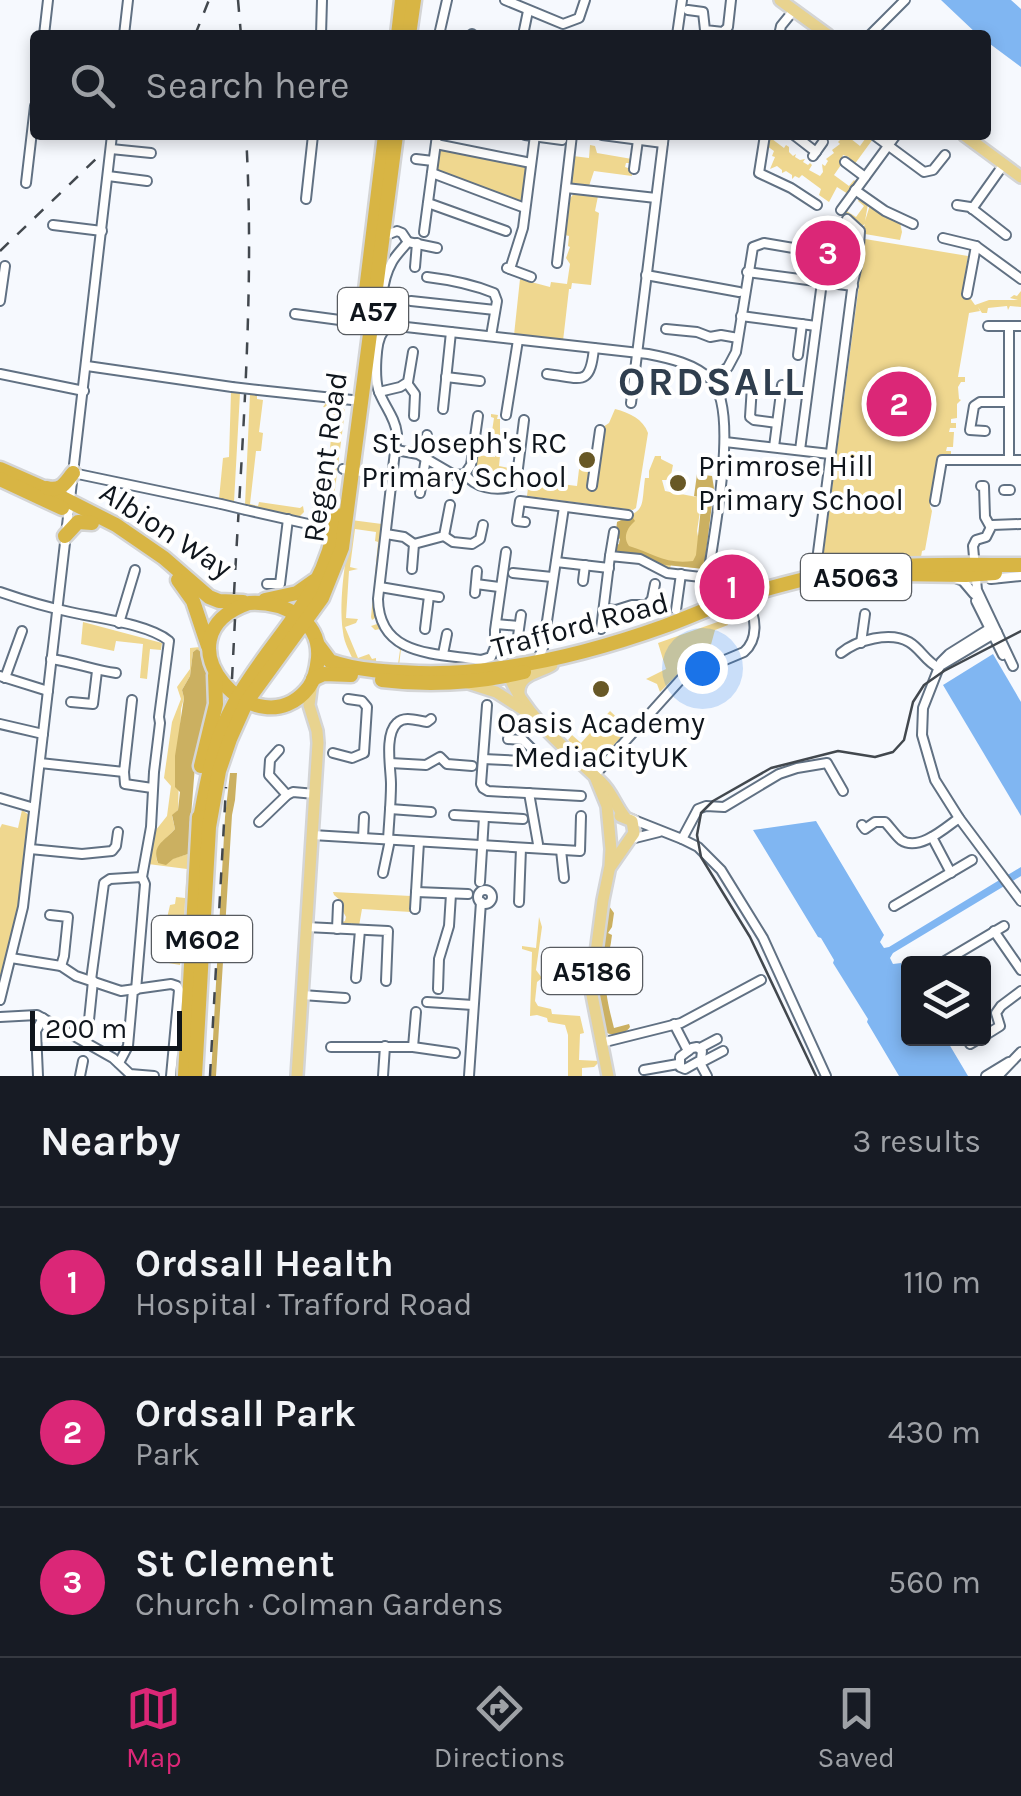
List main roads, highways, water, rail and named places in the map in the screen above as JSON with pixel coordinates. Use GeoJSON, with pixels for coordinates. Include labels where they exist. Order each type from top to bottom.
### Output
{"type":"FeatureCollection","features":[{"type":"Feature","properties":{"kind":"highway"},"geometry":{"type":"LineString","coordinates":[[399,30],[402,0]]}},
{"type":"Feature","properties":{"kind":"highway"},"geometry":{"type":"LineString","coordinates":[[410,30],[414,0]]}},
{"type":"Feature","properties":{"kind":"highway","name":"Regent Road"},"geometry":{"type":"LineString","coordinates":[[328,565],[342,548],[352,400],[385,140]]}},
{"type":"Feature","properties":{"kind":"highway","name":"Regent Road"},"geometry":{"type":"LineString","coordinates":[[243,705],[301,619],[322,598],[348,470],[395,140]]}},
{"type":"Feature","properties":{"kind":"highway","name":"Albion Way"},"geometry":{"type":"LineString","coordinates":[[0,469],[42,487],[148,546],[208,598],[282,606],[301,619]]}},
{"type":"Feature","properties":{"kind":"highway"},"geometry":{"type":"LineString","coordinates":[[42,487],[60,488],[73,473],[78,497],[74,507]]}},
{"type":"Feature","properties":{"kind":"highway","name":"Albion Way"},"geometry":{"type":"LineString","coordinates":[[0,480],[74,507],[180,582],[198,612],[215,674],[216,704],[200,770],[199,824]]}},
{"type":"Feature","properties":{"kind":"highway"},"geometry":{"type":"LineString","coordinates":[[66,536],[78,522],[92,523]]}},
{"type":"Feature","properties":{"kind":"highway"},"geometry":{"type":"LineString","coordinates":[[210,651],[213,632],[228,612],[252,602],[302,592],[328,565]]}},
{"type":"Feature","properties":{"kind":"highway","name":"A57"},"geometry":{"type":"LineString","coordinates":[[318,644],[328,565]]}},
{"type":"Feature","properties":{"kind":"highway","name":"Trafford Road"},"geometry":{"type":"LineString","coordinates":[[312,681],[332,673],[407,683],[465,682],[654,630],[811,578],[864,569],[910,565],[1021,571]]}},
{"type":"Feature","properties":{"kind":"highway","name":"Trafford Road"},"geometry":{"type":"LineString","coordinates":[[714,611],[855,578],[882,574],[943,576],[973,571]]}},
{"type":"Feature","properties":{"kind":"highway"},"geometry":{"type":"LineString","coordinates":[[215,674],[243,705],[274,706],[296,698],[312,681],[318,659],[313,630],[301,619]]}},
{"type":"Feature","properties":{"kind":"highway","name":"Trafford Road"},"geometry":{"type":"LineString","coordinates":[[318,644],[330,662],[336,664],[396,672],[503,673]]}},
{"type":"Feature","properties":{"kind":"highway","name":"M602"},"geometry":{"type":"LineString","coordinates":[[195,1076],[212,802],[218,771],[239,727],[243,705]]}},
{"type":"Feature","properties":{"kind":"highway","name":"M602"},"geometry":{"type":"LineString","coordinates":[[185,1076],[199,824],[212,756],[243,705]]}},
{"type":"Feature","properties":{"kind":"main road"},"geometry":{"type":"LineString","coordinates":[[780,0],[821,30]]}},
{"type":"Feature","properties":{"kind":"main road"},"geometry":{"type":"LineString","coordinates":[[971,140],[1021,177]]}},
{"type":"Feature","properties":{"kind":"main road"},"geometry":{"type":"LineString","coordinates":[[519,696],[520,681],[547,658]]}},
{"type":"Feature","properties":{"kind":"main road"},"geometry":{"type":"LineString","coordinates":[[503,673],[531,715]]}},
{"type":"Feature","properties":{"kind":"main road","name":"A5186"},"geometry":{"type":"LineString","coordinates":[[503,673],[507,691],[606,786],[626,817]]}},
{"type":"Feature","properties":{"kind":"main road"},"geometry":{"type":"LineString","coordinates":[[297,1076],[318,738],[308,700],[312,681]]}},
{"type":"Feature","properties":{"kind":"main road","name":"A5186"},"geometry":{"type":"LineString","coordinates":[[465,682],[496,692],[531,715]]}},
{"type":"Feature","properties":{"kind":"main road"},"geometry":{"type":"LineString","coordinates":[[274,706],[294,710],[312,720]]}},
{"type":"Feature","properties":{"kind":"main road","name":"A5186"},"geometry":{"type":"LineString","coordinates":[[595,777],[607,806],[611,838],[591,986],[608,1076]]}},
{"type":"Feature","properties":{"kind":"main road"},"geometry":{"type":"LineString","coordinates":[[609,823],[614,818],[626,817],[635,830],[629,840],[618,843],[611,838]]}},
{"type":"Feature","properties":{"kind":"main road","name":"A5186"},"geometry":{"type":"LineString","coordinates":[[610,866],[629,840]]}},
{"type":"Feature","properties":{"kind":"water"},"geometry":{"type":"Polygon","coordinates":[[[941,0],[1011,0],[1021,9],[1021,67],[991,45],[991,30],[973,30],[941,0]]]}},
{"type":"Feature","properties":{"kind":"water"},"geometry":{"type":"Polygon","coordinates":[[[993,654],[1021,702],[1021,816],[943,685],[993,654]]]}},
{"type":"Feature","properties":{"kind":"water"},"geometry":{"type":"Polygon","coordinates":[[[816,821],[884,935],[880,942],[884,948],[1021,867],[1021,876],[890,958],[893,964],[901,963],[901,1046],[950,1046],[968,1076],[899,1076],[821,938],[753,830],[816,821]]]}},
{"type":"Feature","properties":{"kind":"tram line"},"geometry":{"type":"LineString","coordinates":[[816,1076],[750,937],[701,857],[697,835],[701,813],[713,801],[771,768],[838,751],[875,757],[893,752],[904,740],[913,702],[924,685],[1021,631]]}},
{"type":"Feature","properties":{"kind":"railway"},"geometry":{"type":"LineString","coordinates":[[197,30],[209,0]]}},
{"type":"Feature","properties":{"kind":"railway"},"geometry":{"type":"LineString","coordinates":[[238,0],[241,30]]}},
{"type":"Feature","properties":{"kind":"railway"},"geometry":{"type":"LineString","coordinates":[[234,594],[248,307],[246,140]]}},
{"type":"Feature","properties":{"kind":"railway"},"geometry":{"type":"LineString","coordinates":[[0,251],[98,157]]}},
{"type":"Feature","properties":{"kind":"railway"},"geometry":{"type":"LineString","coordinates":[[232,679],[235,619]]}},
{"type":"Feature","properties":{"kind":"railway"},"geometry":{"type":"LineString","coordinates":[[210,1076],[226,787]]}},
{"type":"Feature","properties":{"kind":"place","name":"St Clement"},"geometry":{"type":"Point","coordinates":[828,253]}},
{"type":"Feature","properties":{"kind":"place","name":"Ordsall Park"},"geometry":{"type":"Point","coordinates":[899,404]}},
{"type":"Feature","properties":{"kind":"place","name":"St Joseph's RC Primary School"},"geometry":{"type":"Point","coordinates":[587,460]}},
{"type":"Feature","properties":{"kind":"place","name":"Primrose Hill Primary School"},"geometry":{"type":"Point","coordinates":[678,483]}},
{"type":"Feature","properties":{"kind":"place","name":"Ordsall Health"},"geometry":{"type":"Point","coordinates":[732,587]}},
{"type":"Feature","properties":{"kind":"place","name":"Oasis Academy MediaCityUK"},"geometry":{"type":"Point","coordinates":[601,689]}},
{"type":"Feature","properties":{"kind":"district","name":"ORDSALL"},"geometry":{"type":"Point","coordinates":[712,381]}}]}
